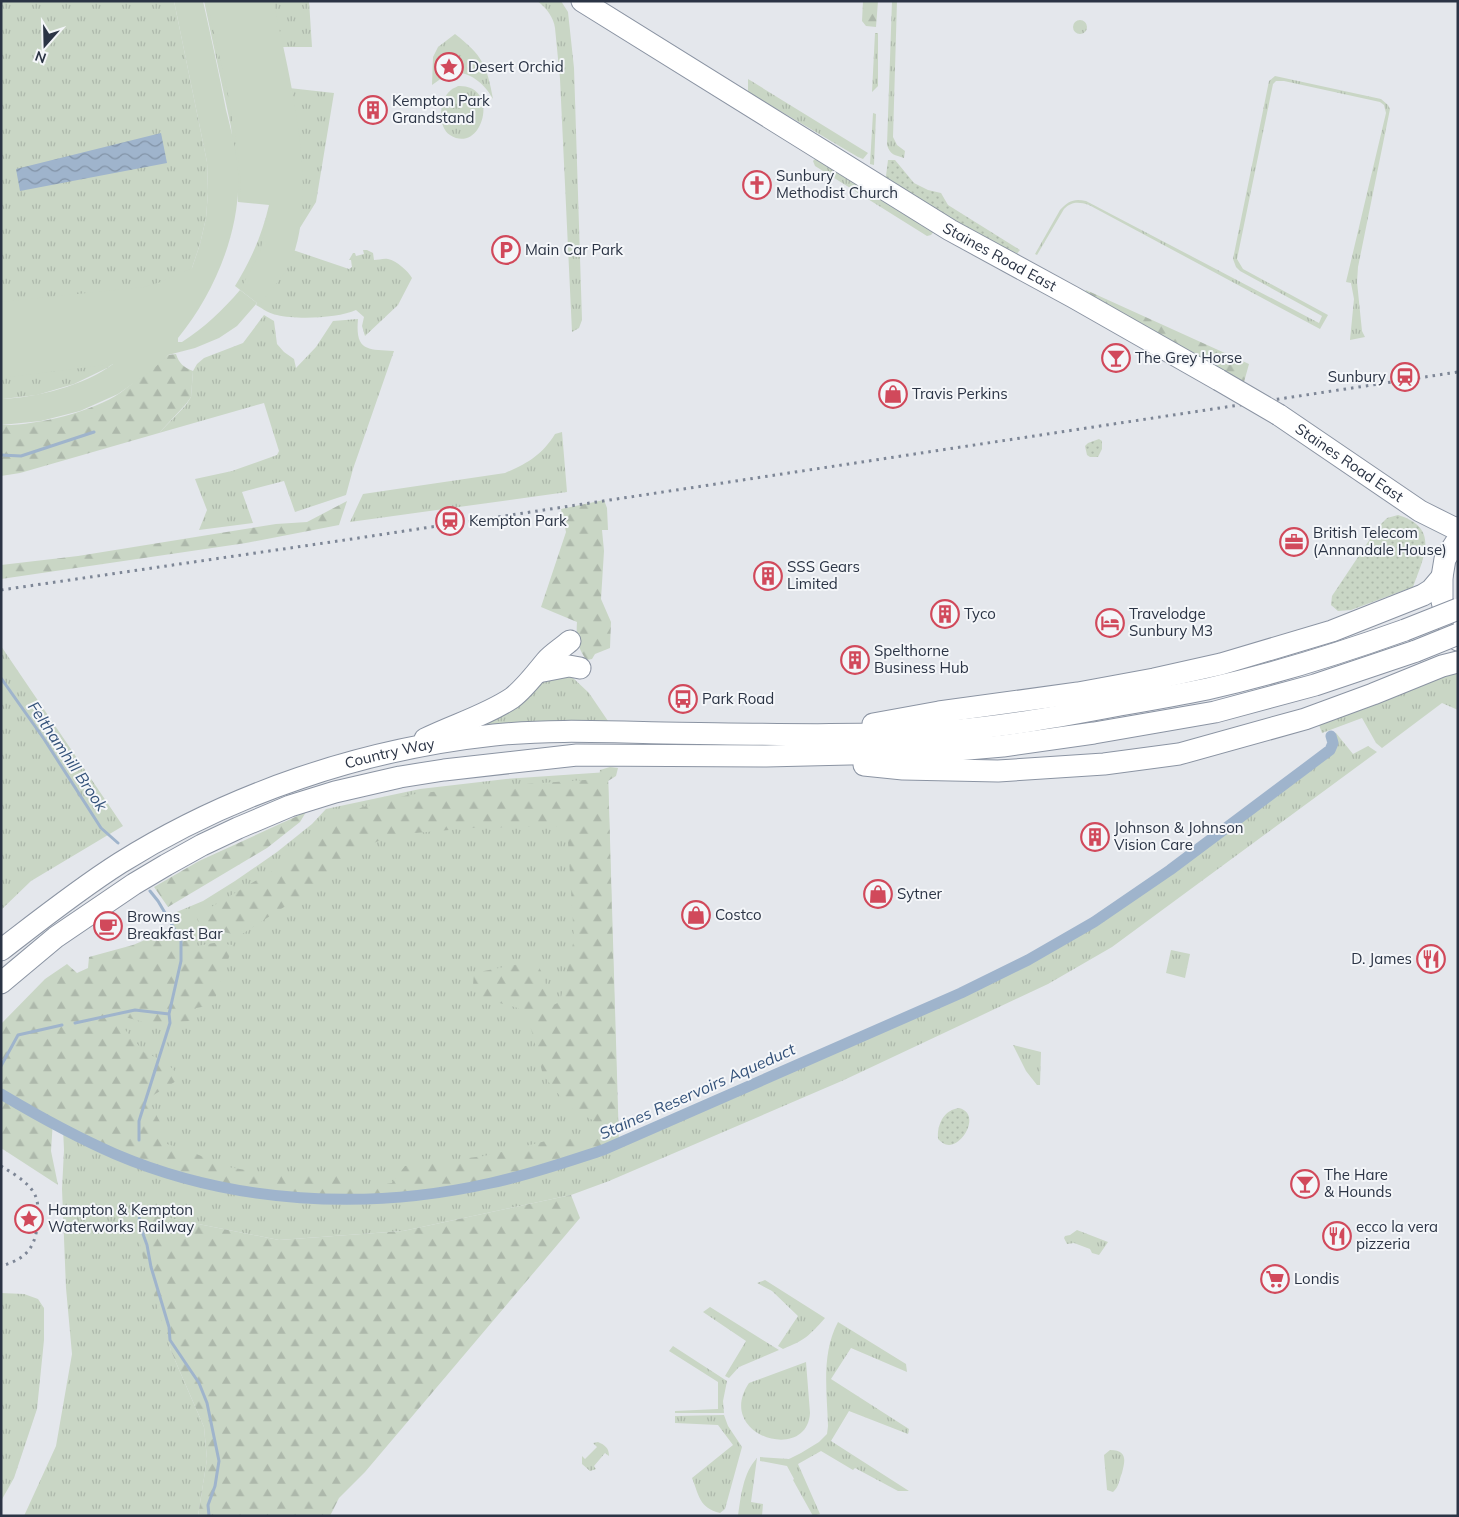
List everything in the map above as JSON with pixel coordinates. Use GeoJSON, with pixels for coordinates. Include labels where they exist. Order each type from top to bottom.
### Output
{"type":"FeatureCollection","features":[{"type":"Feature","properties":{"kind":"highway","name":"Staines Road East"},"geometry":{"type":"LineString","coordinates":[[582,1],[950,230],[1082,302],[1279,415],[1420,511],[1452,527],[1458,528]]}},
{"type":"Feature","properties":{"kind":"highway","name":"Staines Road East"},"geometry":{"type":"LineString","coordinates":[[1420,511],[1440,539],[1444,568]]}},
{"type":"Feature","properties":{"kind":"highway"},"geometry":{"type":"LineString","coordinates":[[829,735],[880,722],[1078,693],[1183,673],[1221,664],[1332,631],[1352,618],[1423,595],[1431,590],[1458,538]]}},
{"type":"Feature","properties":{"kind":"highway"},"geometry":{"type":"LineString","coordinates":[[1444,568],[1442,601],[1447,622],[1458,640]]}},
{"type":"Feature","properties":{"kind":"highway"},"geometry":{"type":"LineString","coordinates":[[829,735],[948,730],[1026,722],[1207,689],[1309,661],[1405,630],[1458,609]]}},
{"type":"Feature","properties":{"kind":"highway"},"geometry":{"type":"LineString","coordinates":[[766,756],[933,752],[1003,746],[1094,733],[1215,712],[1315,685],[1416,651],[1458,634]]}},
{"type":"Feature","properties":{"kind":"highway"},"geometry":{"type":"LineString","coordinates":[[406,748],[451,726],[481,715],[512,697],[538,672],[547,660],[570,642]]}},
{"type":"Feature","properties":{"kind":"highway"},"geometry":{"type":"LineString","coordinates":[[766,756],[904,769],[998,771],[1104,764],[1179,754],[1297,722],[1442,666],[1458,662]]}},
{"type":"Feature","properties":{"kind":"highway"},"geometry":{"type":"LineString","coordinates":[[538,672],[568,666],[580,668]]}},
{"type":"Feature","properties":{"kind":"highway","name":"Country Way"},"geometry":{"type":"LineString","coordinates":[[1,950],[118,864],[177,830],[290,781],[406,748],[495,735],[577,731],[829,735]]}},
{"type":"Feature","properties":{"kind":"highway","name":"Country Way"},"geometry":{"type":"LineString","coordinates":[[1,983],[56,937],[134,884],[166,865],[238,828],[290,806],[335,792],[444,770],[578,755],[766,756]]}},
{"type":"Feature","properties":{"kind":"green space"},"geometry":{"type":"Polygon","coordinates":[[[1,1],[174,1],[207,162],[208,192],[206,218],[190,274],[161,324],[137,347],[107,368],[74,384],[37,395],[3,399],[1,399],[1,1]]]}},
{"type":"Feature","properties":{"kind":"green space"},"geometry":{"type":"Polygon","coordinates":[[[174,1],[203,1],[234,141],[238,173],[235,217],[223,261],[203,302],[178,338],[178,342],[182,342],[206,325],[240,290],[257,303],[237,326],[219,338],[195,348],[168,355],[151,371],[118,394],[80,411],[41,421],[1,425],[1,399],[29,396],[60,389],[89,378],[113,364],[1,378],[1,302],[144,287],[192,268],[206,218],[208,192],[207,162],[174,1]]]}},
{"type":"Feature","properties":{"kind":"green space"},"geometry":{"type":"Polygon","coordinates":[[[204,1],[309,1],[312,47],[281,47],[289,88],[334,93],[316,202],[298,231],[293,250],[349,269],[352,267],[351,260],[349,260],[353,253],[356,256],[364,254],[363,250],[367,250],[373,253],[374,260],[391,260],[408,272],[412,278],[398,305],[365,336],[362,326],[364,317],[356,310],[339,315],[285,317],[256,305],[257,303],[235,286],[255,247],[269,205],[238,202],[231,127],[204,1]]]}},
{"type":"Feature","properties":{"kind":"green space"},"geometry":{"type":"Polygon","coordinates":[[[207,1],[273,1],[293,95],[302,164],[303,197],[300,228],[290,263],[261,303],[241,288],[260,253],[270,204],[241,201],[238,150],[234,125],[207,1]]]}},
{"type":"Feature","properties":{"kind":"green space"},"geometry":{"type":"Polygon","coordinates":[[[537,1],[561,1],[568,12],[574,68],[582,320],[579,328],[572,332],[560,79],[555,28],[549,13],[537,1]]]}},
{"type":"Feature","properties":{"kind":"green space"},"geometry":{"type":"Polygon","coordinates":[[[863,1],[878,1],[876,27],[866,26],[862,21],[863,1]]]}},
{"type":"Feature","properties":{"kind":"green space"},"geometry":{"type":"Polygon","coordinates":[[[892,1],[897,1],[893,137],[897,145],[905,151],[904,158],[891,153],[887,145],[892,1]]]}},
{"type":"Feature","properties":{"kind":"green space"},"geometry":{"type":"Polygon","coordinates":[[[1077,20],[1083,20],[1087,27],[1083,34],[1077,34],[1073,30],[1073,24],[1077,20]]]}},
{"type":"Feature","properties":{"kind":"green space"},"geometry":{"type":"Polygon","coordinates":[[[875,33],[878,33],[878,86],[872,92],[875,33]]]}},
{"type":"Feature","properties":{"kind":"green space"},"geometry":{"type":"Polygon","coordinates":[[[455,34],[471,48],[482,62],[493,99],[479,82],[461,73],[446,75],[432,85],[433,57],[438,47],[455,34]]]}},
{"type":"Feature","properties":{"kind":"green space"},"geometry":{"type":"Polygon","coordinates":[[[1275,76],[1381,99],[1390,109],[1358,267],[1357,282],[1362,331],[1365,337],[1350,340],[1354,299],[1351,283],[1346,282],[1386,113],[1384,105],[1380,102],[1284,81],[1276,81],[1273,84],[1237,259],[1243,269],[1328,315],[1320,329],[1089,205],[1073,203],[1067,206],[1037,255],[1035,254],[1060,210],[1069,202],[1075,200],[1086,201],[1319,323],[1322,316],[1240,271],[1233,259],[1269,81],[1275,76]]]}},
{"type":"Feature","properties":{"kind":"green space"},"geometry":{"type":"Polygon","coordinates":[[[748,79],[868,153],[863,159],[858,157],[748,92],[748,79]]]}},
{"type":"Feature","properties":{"kind":"green space"},"geometry":{"type":"Polygon","coordinates":[[[458,86],[472,88],[480,96],[483,106],[483,118],[478,128],[471,136],[461,139],[450,135],[441,120],[442,106],[447,94],[458,86]]]}},
{"type":"Feature","properties":{"kind":"green space"},"geometry":{"type":"Polygon","coordinates":[[[873,113],[876,114],[874,165],[870,164],[873,113]]]}},
{"type":"Feature","properties":{"kind":"green space"},"geometry":{"type":"Polygon","coordinates":[[[817,157],[935,230],[931,235],[927,236],[815,166],[813,161],[817,157]]]}},
{"type":"Feature","properties":{"kind":"green space"},"geometry":{"type":"Polygon","coordinates":[[[888,160],[895,160],[914,183],[928,190],[941,193],[948,205],[1020,250],[1015,256],[885,184],[888,160]]]}},
{"type":"Feature","properties":{"kind":"green space"},"geometry":{"type":"Polygon","coordinates":[[[1086,290],[1249,364],[1244,382],[1082,297],[1086,290]]]}},
{"type":"Feature","properties":{"kind":"green space"},"geometry":{"type":"Polygon","coordinates":[[[264,315],[274,321],[277,344],[294,359],[296,368],[316,347],[333,321],[358,319],[359,338],[365,347],[394,351],[353,469],[346,495],[295,512],[284,481],[242,492],[253,523],[199,530],[207,510],[195,479],[232,471],[277,455],[279,451],[264,403],[159,433],[186,405],[191,397],[193,371],[197,364],[204,358],[243,343],[264,315]]]}},
{"type":"Feature","properties":{"kind":"green space"},"geometry":{"type":"Polygon","coordinates":[[[176,354],[182,364],[193,371],[191,397],[159,433],[20,473],[1,476],[1,425],[15,425],[63,417],[94,406],[120,393],[168,355],[176,354]]]}},
{"type":"Feature","properties":{"kind":"green space"},"geometry":{"type":"Polygon","coordinates":[[[562,432],[567,492],[350,522],[363,494],[505,473],[534,458],[545,448],[555,434],[562,432]]]}},
{"type":"Feature","properties":{"kind":"green space"},"geometry":{"type":"Polygon","coordinates":[[[1099,439],[1102,441],[1102,449],[1098,457],[1090,457],[1087,455],[1085,446],[1099,439]]]}},
{"type":"Feature","properties":{"kind":"green space"},"geometry":{"type":"Polygon","coordinates":[[[604,500],[607,508],[608,530],[602,530],[604,551],[601,599],[611,622],[610,648],[595,654],[592,659],[587,660],[578,642],[577,622],[541,607],[566,532],[561,509],[604,500]]]}},
{"type":"Feature","properties":{"kind":"green space"},"geometry":{"type":"Polygon","coordinates":[[[347,501],[339,525],[246,543],[1,579],[1,565],[78,556],[276,524],[307,522],[347,501]]]}},
{"type":"Feature","properties":{"kind":"green space"},"geometry":{"type":"Polygon","coordinates":[[[1398,515],[1420,527],[1424,535],[1424,554],[1413,587],[1351,610],[1338,611],[1331,605],[1332,596],[1378,527],[1387,518],[1398,515]]]}},
{"type":"Feature","properties":{"kind":"green space"},"geometry":{"type":"Polygon","coordinates":[[[1,646],[123,826],[31,881],[1,910],[1,646]]]}},
{"type":"Feature","properties":{"kind":"green space"},"geometry":{"type":"Polygon","coordinates":[[[1450,674],[1458,674],[1458,710],[1442,703],[1382,748],[1376,743],[1362,718],[1322,733],[1319,725],[1450,674]]]}},
{"type":"Feature","properties":{"kind":"green space"},"geometry":{"type":"Polygon","coordinates":[[[543,676],[571,676],[589,693],[608,721],[474,726],[543,676]]]}},
{"type":"Feature","properties":{"kind":"green space"},"geometry":{"type":"Polygon","coordinates":[[[1336,733],[1353,754],[1368,746],[1377,752],[1112,947],[1048,984],[844,1080],[609,1181],[571,1195],[403,1231],[279,1240],[133,1211],[171,1351],[204,1427],[207,1459],[198,1516],[24,1516],[56,1446],[72,1354],[66,1288],[62,1189],[63,1128],[66,1117],[67,1036],[181,940],[167,916],[203,901],[235,881],[277,852],[312,824],[326,809],[420,789],[506,779],[608,772],[619,1143],[961,993],[1028,960],[1094,922],[1170,870],[1330,750],[1333,743],[1331,736],[1336,733]]]}},
{"type":"Feature","properties":{"kind":"green space"},"geometry":{"type":"Polygon","coordinates":[[[610,767],[618,768],[616,776],[608,781],[618,1129],[601,1125],[568,1106],[543,1075],[530,1025],[518,1008],[481,998],[473,985],[474,973],[534,961],[541,971],[553,1005],[560,1002],[574,939],[567,826],[472,828],[392,835],[358,850],[330,871],[326,882],[239,936],[201,926],[196,916],[274,870],[340,816],[363,807],[408,795],[456,789],[599,779],[600,770],[610,767]]]}},
{"type":"Feature","properties":{"kind":"green space"},"geometry":{"type":"Polygon","coordinates":[[[306,812],[300,822],[267,848],[168,907],[154,887],[199,861],[306,812]]]}},
{"type":"Feature","properties":{"kind":"green space"},"geometry":{"type":"Polygon","coordinates":[[[185,923],[194,924],[189,934],[191,947],[214,943],[233,945],[213,1005],[196,1008],[190,1021],[155,1025],[121,1016],[121,1025],[145,1053],[165,1061],[181,1078],[152,1096],[150,1103],[160,1122],[167,1144],[228,1167],[275,1175],[314,1173],[340,1176],[354,1189],[392,1183],[405,1166],[484,1156],[554,1139],[604,1139],[606,1145],[570,1158],[493,1179],[414,1191],[349,1196],[236,1194],[157,1173],[119,1152],[100,1149],[86,1136],[53,1120],[51,1151],[58,1185],[1,1148],[1,1024],[45,979],[67,964],[77,973],[88,968],[89,957],[133,945],[185,923]]]}},
{"type":"Feature","properties":{"kind":"green space"},"geometry":{"type":"Polygon","coordinates":[[[1171,950],[1190,954],[1185,978],[1166,973],[1171,950]]]}},
{"type":"Feature","properties":{"kind":"green space"},"geometry":{"type":"Polygon","coordinates":[[[1013,1045],[1041,1052],[1040,1085],[1037,1085],[1026,1071],[1013,1045]]]}},
{"type":"Feature","properties":{"kind":"green space"},"geometry":{"type":"Polygon","coordinates":[[[959,1108],[969,1116],[968,1128],[960,1140],[949,1145],[938,1139],[940,1123],[949,1112],[959,1108]]]}},
{"type":"Feature","properties":{"kind":"green space"},"geometry":{"type":"Polygon","coordinates":[[[571,1195],[580,1218],[365,1472],[339,1498],[330,1516],[198,1516],[207,1459],[204,1427],[171,1351],[145,1267],[133,1211],[279,1240],[403,1231],[571,1195]]]}},
{"type":"Feature","properties":{"kind":"green space"},"geometry":{"type":"Polygon","coordinates":[[[1077,1230],[1108,1242],[1099,1255],[1092,1253],[1090,1249],[1074,1243],[1067,1244],[1065,1236],[1077,1230]]]}},
{"type":"Feature","properties":{"kind":"green space"},"geometry":{"type":"Polygon","coordinates":[[[765,1280],[825,1318],[806,1337],[783,1349],[778,1346],[798,1316],[772,1291],[757,1283],[765,1280]]]}},
{"type":"Feature","properties":{"kind":"green space"},"geometry":{"type":"Polygon","coordinates":[[[1,1293],[24,1294],[38,1299],[44,1308],[44,1340],[37,1409],[14,1478],[1,1501],[1,1293]]]}},
{"type":"Feature","properties":{"kind":"green space"},"geometry":{"type":"Polygon","coordinates":[[[710,1307],[779,1350],[739,1367],[729,1378],[725,1376],[746,1341],[703,1312],[710,1307]]]}},
{"type":"Feature","properties":{"kind":"green space"},"geometry":{"type":"Polygon","coordinates":[[[838,1322],[906,1364],[907,1372],[851,1348],[831,1379],[909,1429],[908,1434],[849,1411],[831,1441],[909,1491],[898,1491],[855,1468],[853,1470],[821,1451],[798,1464],[820,1514],[813,1516],[787,1466],[760,1461],[760,1457],[789,1459],[819,1442],[827,1434],[827,1360],[829,1347],[838,1322]]]}},
{"type":"Feature","properties":{"kind":"green space"},"geometry":{"type":"Polygon","coordinates":[[[673,1346],[727,1381],[723,1401],[724,1413],[675,1413],[675,1411],[718,1409],[718,1382],[669,1351],[673,1346]]]}},
{"type":"Feature","properties":{"kind":"green space"},"geometry":{"type":"Polygon","coordinates":[[[806,1362],[810,1413],[805,1428],[794,1437],[780,1440],[765,1437],[752,1429],[743,1417],[741,1401],[749,1383],[806,1362]]]}},
{"type":"Feature","properties":{"kind":"green space"},"geometry":{"type":"Polygon","coordinates":[[[724,1415],[728,1426],[742,1447],[725,1509],[720,1513],[713,1511],[704,1504],[698,1495],[692,1478],[733,1445],[718,1425],[675,1423],[675,1416],[724,1415]]]}},
{"type":"Feature","properties":{"kind":"green space"},"geometry":{"type":"Polygon","coordinates":[[[598,1442],[606,1447],[609,1456],[605,1453],[594,1466],[596,1469],[590,1471],[582,1464],[582,1456],[585,1459],[597,1447],[593,1443],[598,1442]]]}},
{"type":"Feature","properties":{"kind":"green space"},"geometry":{"type":"Polygon","coordinates":[[[1110,1450],[1120,1452],[1124,1457],[1119,1483],[1113,1492],[1107,1490],[1104,1455],[1110,1450]]]}},
{"type":"Feature","properties":{"kind":"green space"},"geometry":{"type":"Polygon","coordinates":[[[757,1458],[751,1502],[763,1504],[762,1516],[738,1516],[746,1478],[757,1458]]]}},
{"type":"Feature","properties":{"kind":"water"},"geometry":{"type":"Polygon","coordinates":[[[161,133],[167,163],[20,191],[16,169],[161,133]]]}},
{"type":"Feature","properties":{"kind":"waterway"},"geometry":{"type":"LineString","coordinates":[[1,455],[21,456],[94,432]]}},
{"type":"Feature","properties":{"kind":"waterway","name":"Felthamhill Brook"},"geometry":{"type":"LineString","coordinates":[[1,678],[44,739],[101,828],[118,843]]}},
{"type":"Feature","properties":{"kind":"waterway","name":"Staines Reservoirs Aqueduct"},"geometry":{"type":"LineString","coordinates":[[1,1094],[57,1126],[115,1154],[160,1171],[206,1184],[253,1193],[300,1198],[396,1197],[444,1192],[519,1176],[603,1150],[961,993],[1028,960],[1094,922],[1170,870],[1330,750],[1333,743],[1331,736]]}},
{"type":"Feature","properties":{"kind":"waterway","name":"Felthamhill Brook"},"geometry":{"type":"LineString","coordinates":[[139,1140],[139,1121],[170,1023],[169,1014],[181,961],[181,940],[150,891]]}},
{"type":"Feature","properties":{"kind":"waterway"},"geometry":{"type":"LineString","coordinates":[[75,1023],[135,1010],[169,1014]]}},
{"type":"Feature","properties":{"kind":"waterway"},"geometry":{"type":"LineString","coordinates":[[1,1066],[18,1035],[62,1025]]}},
{"type":"Feature","properties":{"kind":"waterway","name":"Felthamhill Brook"},"geometry":{"type":"LineString","coordinates":[[140,1208],[139,1223],[147,1245],[151,1267],[169,1327],[170,1340],[199,1383],[207,1403],[219,1461],[215,1486],[208,1505],[209,1516]]}},
{"type":"Feature","properties":{"kind":"railway"},"geometry":{"type":"LineString","coordinates":[[1,590],[1458,372]]}},
{"type":"Feature","properties":{"kind":"railway"},"geometry":{"type":"LineString","coordinates":[[1,1166],[31,1189],[38,1206],[34,1242],[19,1259],[1,1266]]}},
{"type":"Feature","properties":{"kind":"place","name":"Desert Orchid"},"geometry":{"type":"Point","coordinates":[449,67]}},
{"type":"Feature","properties":{"kind":"place","name":"Kempton Park Grandstand"},"geometry":{"type":"Point","coordinates":[373,110]}},
{"type":"Feature","properties":{"kind":"place","name":"Sunbury Methodist Church"},"geometry":{"type":"Point","coordinates":[757,185]}},
{"type":"Feature","properties":{"kind":"place","name":"Main Car Park"},"geometry":{"type":"Point","coordinates":[506,250]}},
{"type":"Feature","properties":{"kind":"place","name":"The Grey Horse"},"geometry":{"type":"Point","coordinates":[1116,358]}},
{"type":"Feature","properties":{"kind":"place","name":"Sunbury"},"geometry":{"type":"Point","coordinates":[1405,377]}},
{"type":"Feature","properties":{"kind":"place","name":"Travis Perkins"},"geometry":{"type":"Point","coordinates":[893,394]}},
{"type":"Feature","properties":{"kind":"place","name":"Kempton Park"},"geometry":{"type":"Point","coordinates":[450,521]}},
{"type":"Feature","properties":{"kind":"place","name":"British Telecom (Annandale House)"},"geometry":{"type":"Point","coordinates":[1294,542]}},
{"type":"Feature","properties":{"kind":"place","name":"SSS Gears Limited"},"geometry":{"type":"Point","coordinates":[768,576]}},
{"type":"Feature","properties":{"kind":"place","name":"Tyco"},"geometry":{"type":"Point","coordinates":[945,614]}},
{"type":"Feature","properties":{"kind":"place","name":"Travelodge Sunbury M3"},"geometry":{"type":"Point","coordinates":[1110,623]}},
{"type":"Feature","properties":{"kind":"place","name":"Spelthorne Business Hub"},"geometry":{"type":"Point","coordinates":[855,660]}},
{"type":"Feature","properties":{"kind":"place","name":"Park Road"},"geometry":{"type":"Point","coordinates":[683,699]}},
{"type":"Feature","properties":{"kind":"place","name":"Johnson & Johnson Vision Care"},"geometry":{"type":"Point","coordinates":[1095,837]}},
{"type":"Feature","properties":{"kind":"place","name":"Sytner"},"geometry":{"type":"Point","coordinates":[878,894]}},
{"type":"Feature","properties":{"kind":"place","name":"Costco"},"geometry":{"type":"Point","coordinates":[696,915]}},
{"type":"Feature","properties":{"kind":"place","name":"Browns Breakfast Bar"},"geometry":{"type":"Point","coordinates":[108,926]}},
{"type":"Feature","properties":{"kind":"place","name":"D. James"},"geometry":{"type":"Point","coordinates":[1431,959]}},
{"type":"Feature","properties":{"kind":"place","name":"The Hare & Hounds"},"geometry":{"type":"Point","coordinates":[1305,1184]}},
{"type":"Feature","properties":{"kind":"place","name":"Hampton & Kempton Waterworks Railway"},"geometry":{"type":"Point","coordinates":[29,1219]}},
{"type":"Feature","properties":{"kind":"place","name":"ecco la vera pizzeria"},"geometry":{"type":"Point","coordinates":[1337,1236]}},
{"type":"Feature","properties":{"kind":"place","name":"Londis"},"geometry":{"type":"Point","coordinates":[1275,1279]}}]}
